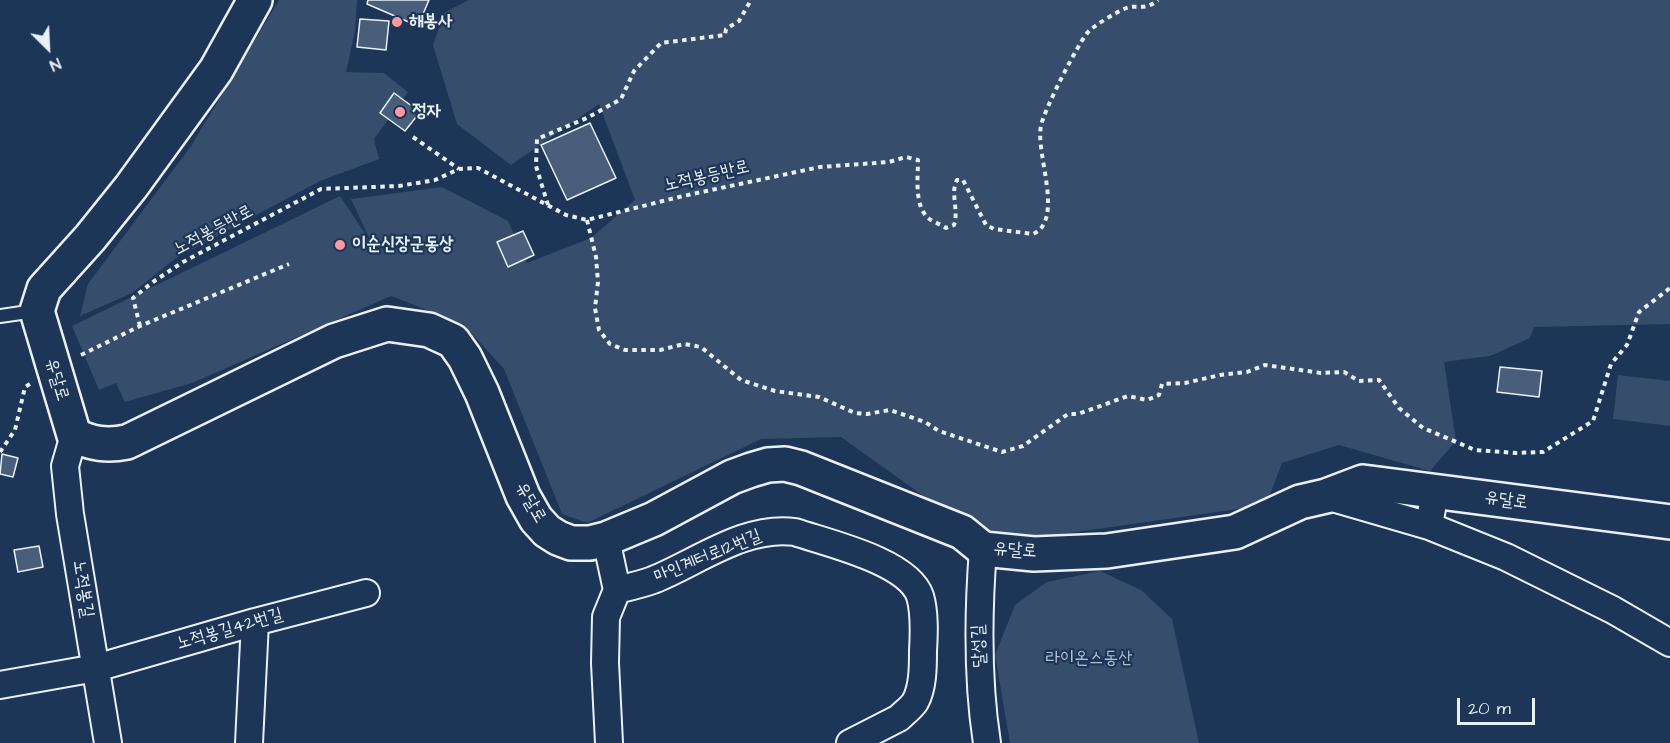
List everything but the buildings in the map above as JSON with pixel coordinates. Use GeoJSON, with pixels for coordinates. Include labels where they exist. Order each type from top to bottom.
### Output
{"type":"FeatureCollection","features":[{"type":"Feature","properties":{"kind":"street"},"geometry":{"type":"LineString","coordinates":[[37,311],[44,289],[90,238],[131,187],[216,70],[255,0]]}},
{"type":"Feature","properties":{"kind":"street","name":"유달로"},"geometry":{"type":"LineString","coordinates":[[37,311],[52,369],[74,435],[87,442],[103,445],[127,441],[334,341],[387,324],[429,330],[453,341],[465,358],[482,393],[523,496],[536,519],[547,531],[571,543],[590,543],[606,539],[654,519],[732,477],[768,465],[785,464],[801,468],[932,519],[962,532],[983,549],[1034,554],[1107,552],[1235,532],[1300,502],[1326,496],[1363,482],[1670,522]]}},
{"type":"Feature","properties":{"kind":"street","name":"노적봉길"},"geometry":{"type":"LineString","coordinates":[[74,435],[65,466],[70,513],[108,743]]}},
{"type":"Feature","properties":{"kind":"street"},"geometry":{"type":"LineString","coordinates":[[1429,526],[1435,491]]}},
{"type":"Feature","properties":{"kind":"street"},"geometry":{"type":"LineString","coordinates":[[1326,496],[1429,526],[1506,557],[1613,610],[1670,643]]}},
{"type":"Feature","properties":{"kind":"street","name":"마인계터로12번길"},"geometry":{"type":"LineString","coordinates":[[617,590],[652,580],[735,542],[781,530],[795,532],[879,560],[909,580],[920,596],[924,633],[920,681],[915,702],[905,712],[850,743]]}},
{"type":"Feature","properties":{"kind":"street"},"geometry":{"type":"LineString","coordinates":[[606,539],[617,590],[606,617],[605,663],[609,743]]}},
{"type":"Feature","properties":{"kind":"street","name":"달성길"},"geometry":{"type":"LineString","coordinates":[[983,549],[979,608],[979,657],[987,743]]}},
{"type":"Feature","properties":{"kind":"street","name":"노적봉길42번길"},"geometry":{"type":"LineString","coordinates":[[0,685],[96,668],[255,622],[366,594]]}},
{"type":"Feature","properties":{"kind":"street"},"geometry":{"type":"LineString","coordinates":[[249,743],[255,622]]}},
{"type":"Feature","properties":{"kind":"lane"},"geometry":{"type":"LineString","coordinates":[[0,316],[37,311]]}},
{"type":"Feature","properties":{"kind":"path"},"geometry":{"type":"LineString","coordinates":[[548,206],[536,166],[537,139],[587,118],[621,99],[634,71],[661,43],[725,35],[726,29],[739,21],[751,0]]}},
{"type":"Feature","properties":{"kind":"path","name":"노적봉등반로"},"geometry":{"type":"LineString","coordinates":[[587,220],[683,196],[811,169],[889,162],[906,157],[918,160],[919,196],[927,217],[946,228],[954,225],[957,217],[954,185],[957,180],[963,180],[986,225],[994,229],[1033,234],[1039,232],[1046,218],[1048,201],[1039,141],[1041,123],[1067,68],[1088,32],[1125,8],[1151,7],[1158,0]]}},
{"type":"Feature","properties":{"kind":"path"},"geometry":{"type":"LineString","coordinates":[[413,137],[459,169],[478,168],[566,215],[587,220],[596,257],[598,282],[595,308],[599,330],[610,344],[624,350],[635,351],[660,350],[684,344],[701,347],[741,380],[776,391],[819,397],[855,413],[867,414],[890,410],[1002,452],[1023,446],[1068,414],[1078,414],[1128,396],[1147,400],[1159,394],[1162,384],[1185,383],[1246,372],[1265,365],[1322,373],[1344,372],[1359,381],[1379,380],[1399,408],[1423,428],[1475,450],[1543,452],[1593,422],[1611,364],[1627,345],[1639,312],[1670,288]]}},
{"type":"Feature","properties":{"kind":"path","name":"노적봉등반로"},"geometry":{"type":"LineString","coordinates":[[140,326],[133,298],[153,282],[183,262],[321,189],[399,186],[435,180],[459,169]]}},
{"type":"Feature","properties":{"kind":"path"},"geometry":{"type":"LineString","coordinates":[[0,452],[15,430],[25,387],[52,369],[140,326],[289,264]]}},
{"type":"Feature","properties":{"kind":"green space"},"geometry":{"type":"Polygon","coordinates":[[[279,0],[357,0],[355,31],[346,72],[384,73],[408,92],[374,139],[379,159],[320,181],[176,258],[132,293],[80,316],[88,284],[191,146],[279,0]]]}},
{"type":"Feature","properties":{"kind":"green space"},"geometry":{"type":"Polygon","coordinates":[[[469,0],[1670,0],[1670,324],[1534,327],[1530,338],[1490,356],[1444,362],[1456,441],[1430,471],[1339,445],[1282,463],[1266,505],[1020,540],[982,532],[947,513],[841,437],[761,439],[587,523],[562,514],[504,369],[463,324],[391,296],[192,383],[125,402],[116,383],[99,390],[72,326],[340,196],[372,244],[351,199],[442,187],[508,221],[527,263],[591,238],[635,200],[599,104],[511,165],[457,124],[433,45],[444,13],[469,0]]]}},
{"type":"Feature","properties":{"kind":"green space"},"geometry":{"type":"Polygon","coordinates":[[[1618,375],[1670,381],[1670,426],[1613,419],[1618,375]]]}},
{"type":"Feature","properties":{"kind":"green space","name":"라이온스동산"},"geometry":{"type":"Polygon","coordinates":[[[1100,571],[1141,590],[1172,619],[1199,743],[1010,743],[995,655],[1015,605],[1047,582],[1100,571]]]}},
{"type":"Feature","properties":{"kind":"place","name":"해봉사"},"geometry":{"type":"Point","coordinates":[397,22]}},
{"type":"Feature","properties":{"kind":"place","name":"정자"},"geometry":{"type":"Point","coordinates":[400,112]}},
{"type":"Feature","properties":{"kind":"place","name":"이순신장군동상"},"geometry":{"type":"Point","coordinates":[340,245]}}]}
